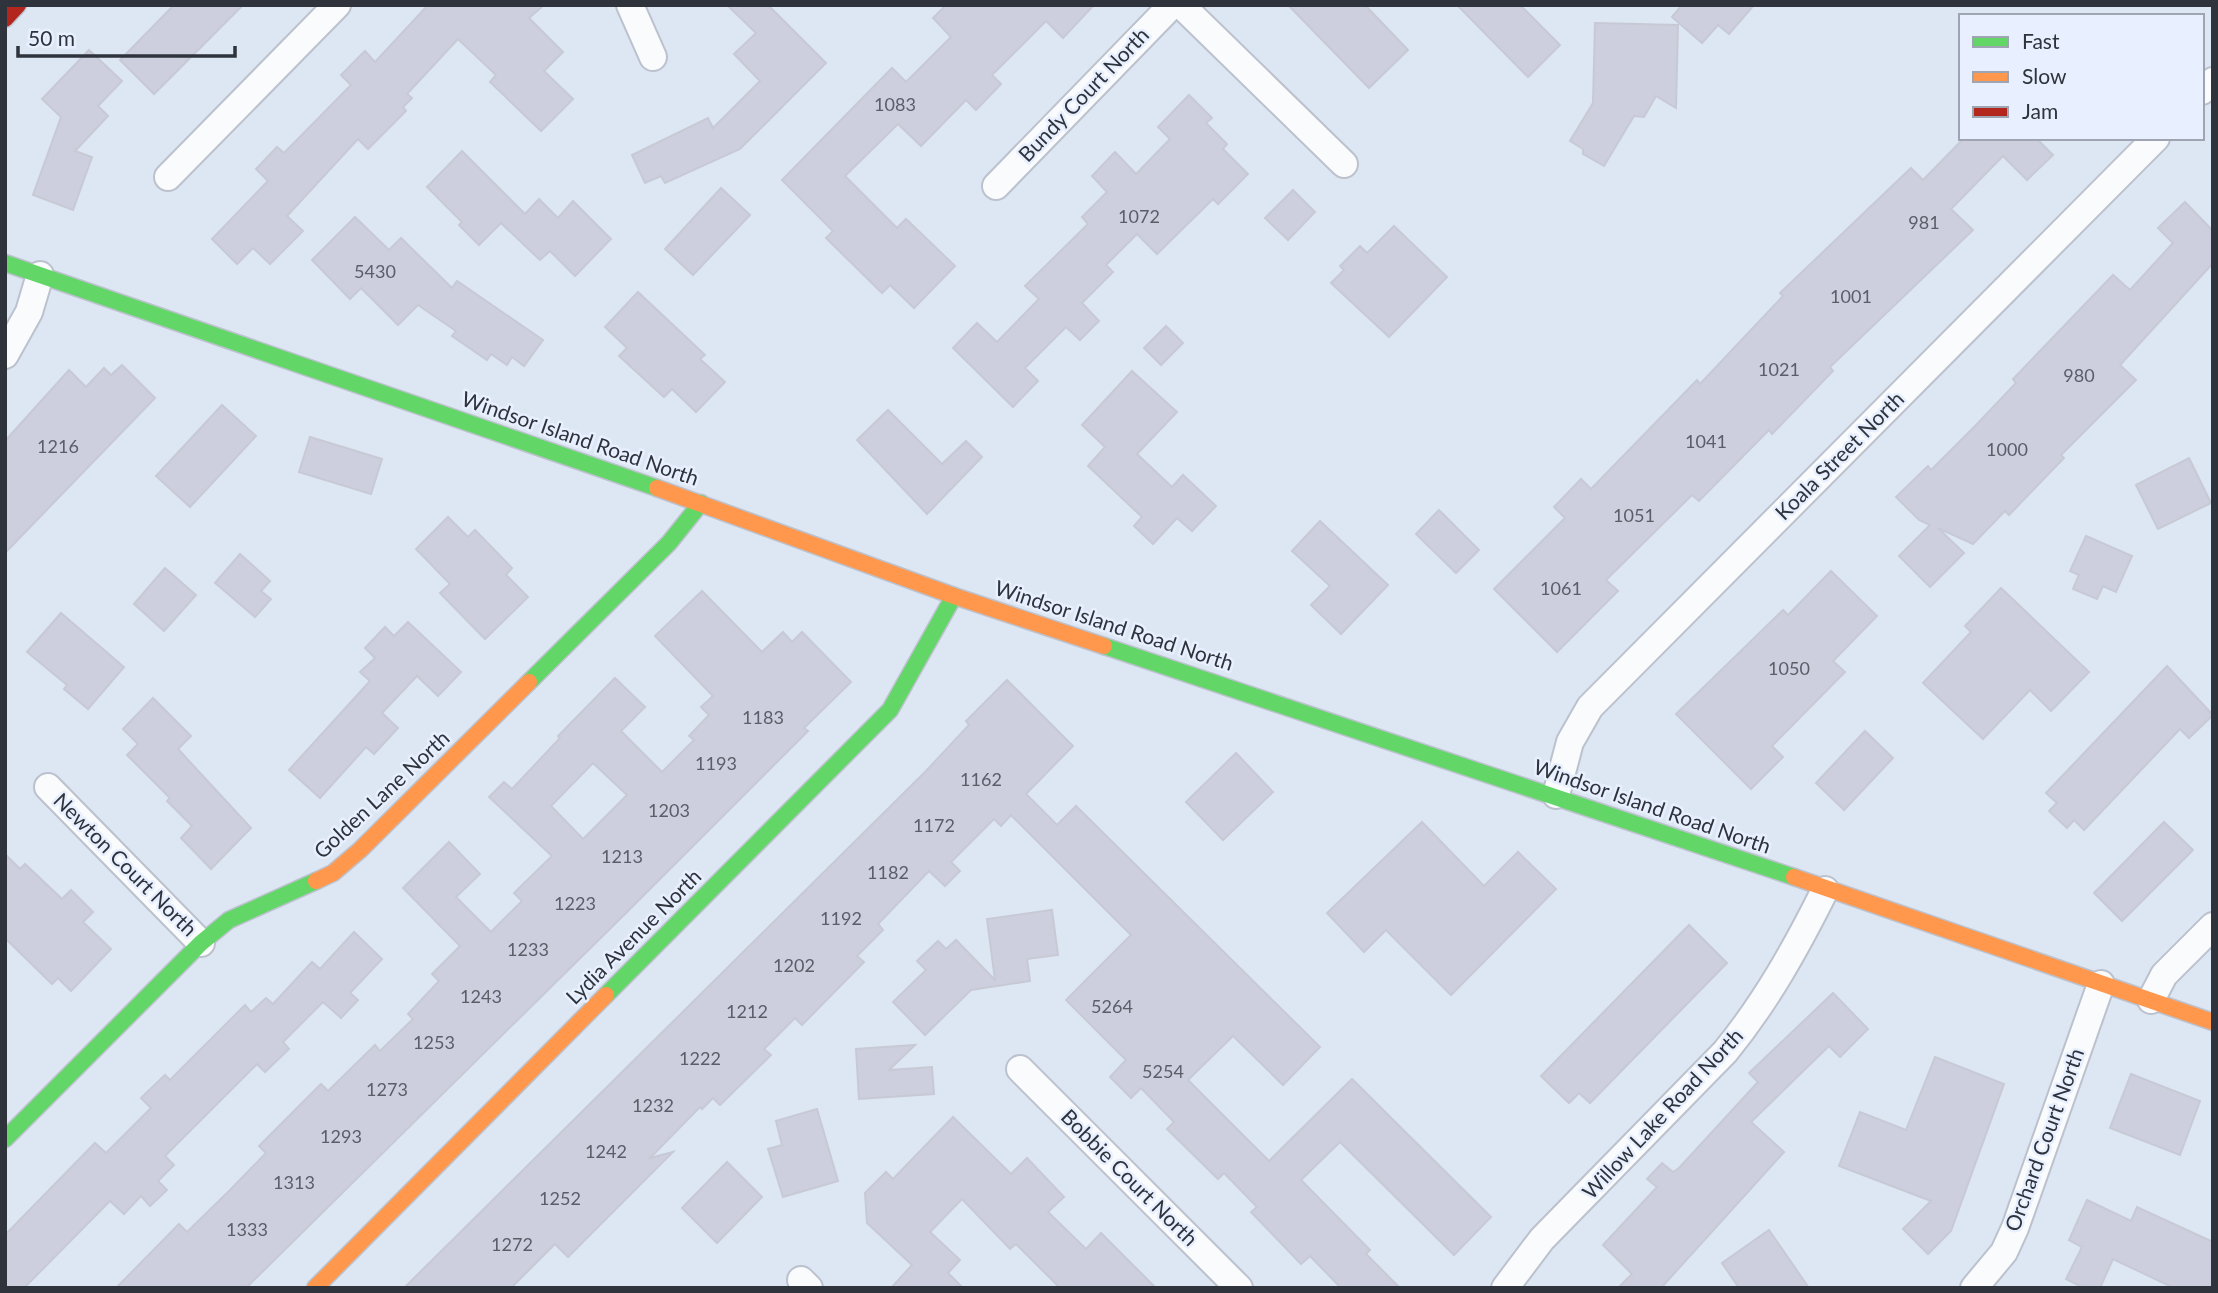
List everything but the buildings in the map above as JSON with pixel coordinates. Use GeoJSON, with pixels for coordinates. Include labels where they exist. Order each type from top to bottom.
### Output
{"type":"FeatureCollection","features":[{"type":"Feature","properties":{"kind":"street"},"geometry":{"type":"LineString","coordinates":[[5,19],[18,5]]}},
{"type":"Feature","properties":{"kind":"street"},"geometry":{"type":"LineString","coordinates":[[168,177],[337,5]]}},
{"type":"Feature","properties":{"kind":"street"},"geometry":{"type":"LineString","coordinates":[[630,5],[653,57]]}},
{"type":"Feature","properties":{"kind":"street","name":"Bundy Court North"},"geometry":{"type":"LineString","coordinates":[[996,186],[1172,5]]}},
{"type":"Feature","properties":{"kind":"street"},"geometry":{"type":"LineString","coordinates":[[1181,5],[1344,164]]}},
{"type":"Feature","properties":{"kind":"street","name":"Koala Street North"},"geometry":{"type":"LineString","coordinates":[[1556,794],[1570,742],[1590,708],[2154,140]]}},
{"type":"Feature","properties":{"kind":"street","name":"Windsor Island Road North"},"geometry":{"type":"LineString","coordinates":[[5,263],[701,503],[954,596],[1556,794],[1825,890],[2213,1022]]}},
{"type":"Feature","properties":{"kind":"street"},"geometry":{"type":"LineString","coordinates":[[5,355],[29,312],[40,275]]}},
{"type":"Feature","properties":{"kind":"street","name":"Golden Lane North"},"geometry":{"type":"LineString","coordinates":[[5,1139],[201,943],[229,920],[333,873],[669,543],[701,503]]}},
{"type":"Feature","properties":{"kind":"street","name":"Lydia Avenue North"},"geometry":{"type":"LineString","coordinates":[[315,1288],[890,710],[954,596]]}},
{"type":"Feature","properties":{"kind":"street","name":"Newton Court North"},"geometry":{"type":"LineString","coordinates":[[48,787],[201,943]]}},
{"type":"Feature","properties":{"kind":"street","name":"Willow Lake Road North"},"geometry":{"type":"LineString","coordinates":[[1504,1288],[1542,1240],[1739,1035],[1792,955],[1825,890]]}},
{"type":"Feature","properties":{"kind":"street"},"geometry":{"type":"LineString","coordinates":[[2151,1000],[2164,975],[2213,926]]}},
{"type":"Feature","properties":{"kind":"street","name":"Orchard Court North"},"geometry":{"type":"LineString","coordinates":[[1974,1288],[2004,1252],[2015,1228],[2101,984]]}},
{"type":"Feature","properties":{"kind":"street","name":"Bobbie Court North"},"geometry":{"type":"LineString","coordinates":[[1020,1069],[1239,1288]]}},
{"type":"Feature","properties":{"kind":"traffic: fast"},"geometry":{"type":"LineString","coordinates":[[5,263],[657,488]]}},
{"type":"Feature","properties":{"kind":"traffic: fast"},"geometry":{"type":"LineString","coordinates":[[529,682],[669,543],[701,503]]}},
{"type":"Feature","properties":{"kind":"traffic: fast"},"geometry":{"type":"LineString","coordinates":[[606,995],[890,710],[954,596]]}},
{"type":"Feature","properties":{"kind":"traffic: fast"},"geometry":{"type":"LineString","coordinates":[[1104,646],[1794,877]]}},
{"type":"Feature","properties":{"kind":"traffic: fast"},"geometry":{"type":"LineString","coordinates":[[5,1139],[201,943],[229,920],[316,881]]}},
{"type":"Feature","properties":{"kind":"traffic: slow"},"geometry":{"type":"LineString","coordinates":[[657,488],[954,596],[1104,646]]}},
{"type":"Feature","properties":{"kind":"traffic: slow"},"geometry":{"type":"LineString","coordinates":[[316,881],[333,873],[360,850],[529,682]]}},
{"type":"Feature","properties":{"kind":"traffic: slow"},"geometry":{"type":"LineString","coordinates":[[1794,877],[2213,1022]]}},
{"type":"Feature","properties":{"kind":"traffic: slow"},"geometry":{"type":"LineString","coordinates":[[315,1288],[606,995]]}},
{"type":"Feature","properties":{"kind":"traffic: jam"},"geometry":{"type":"LineString","coordinates":[[5,19],[18,5]]}}]}
